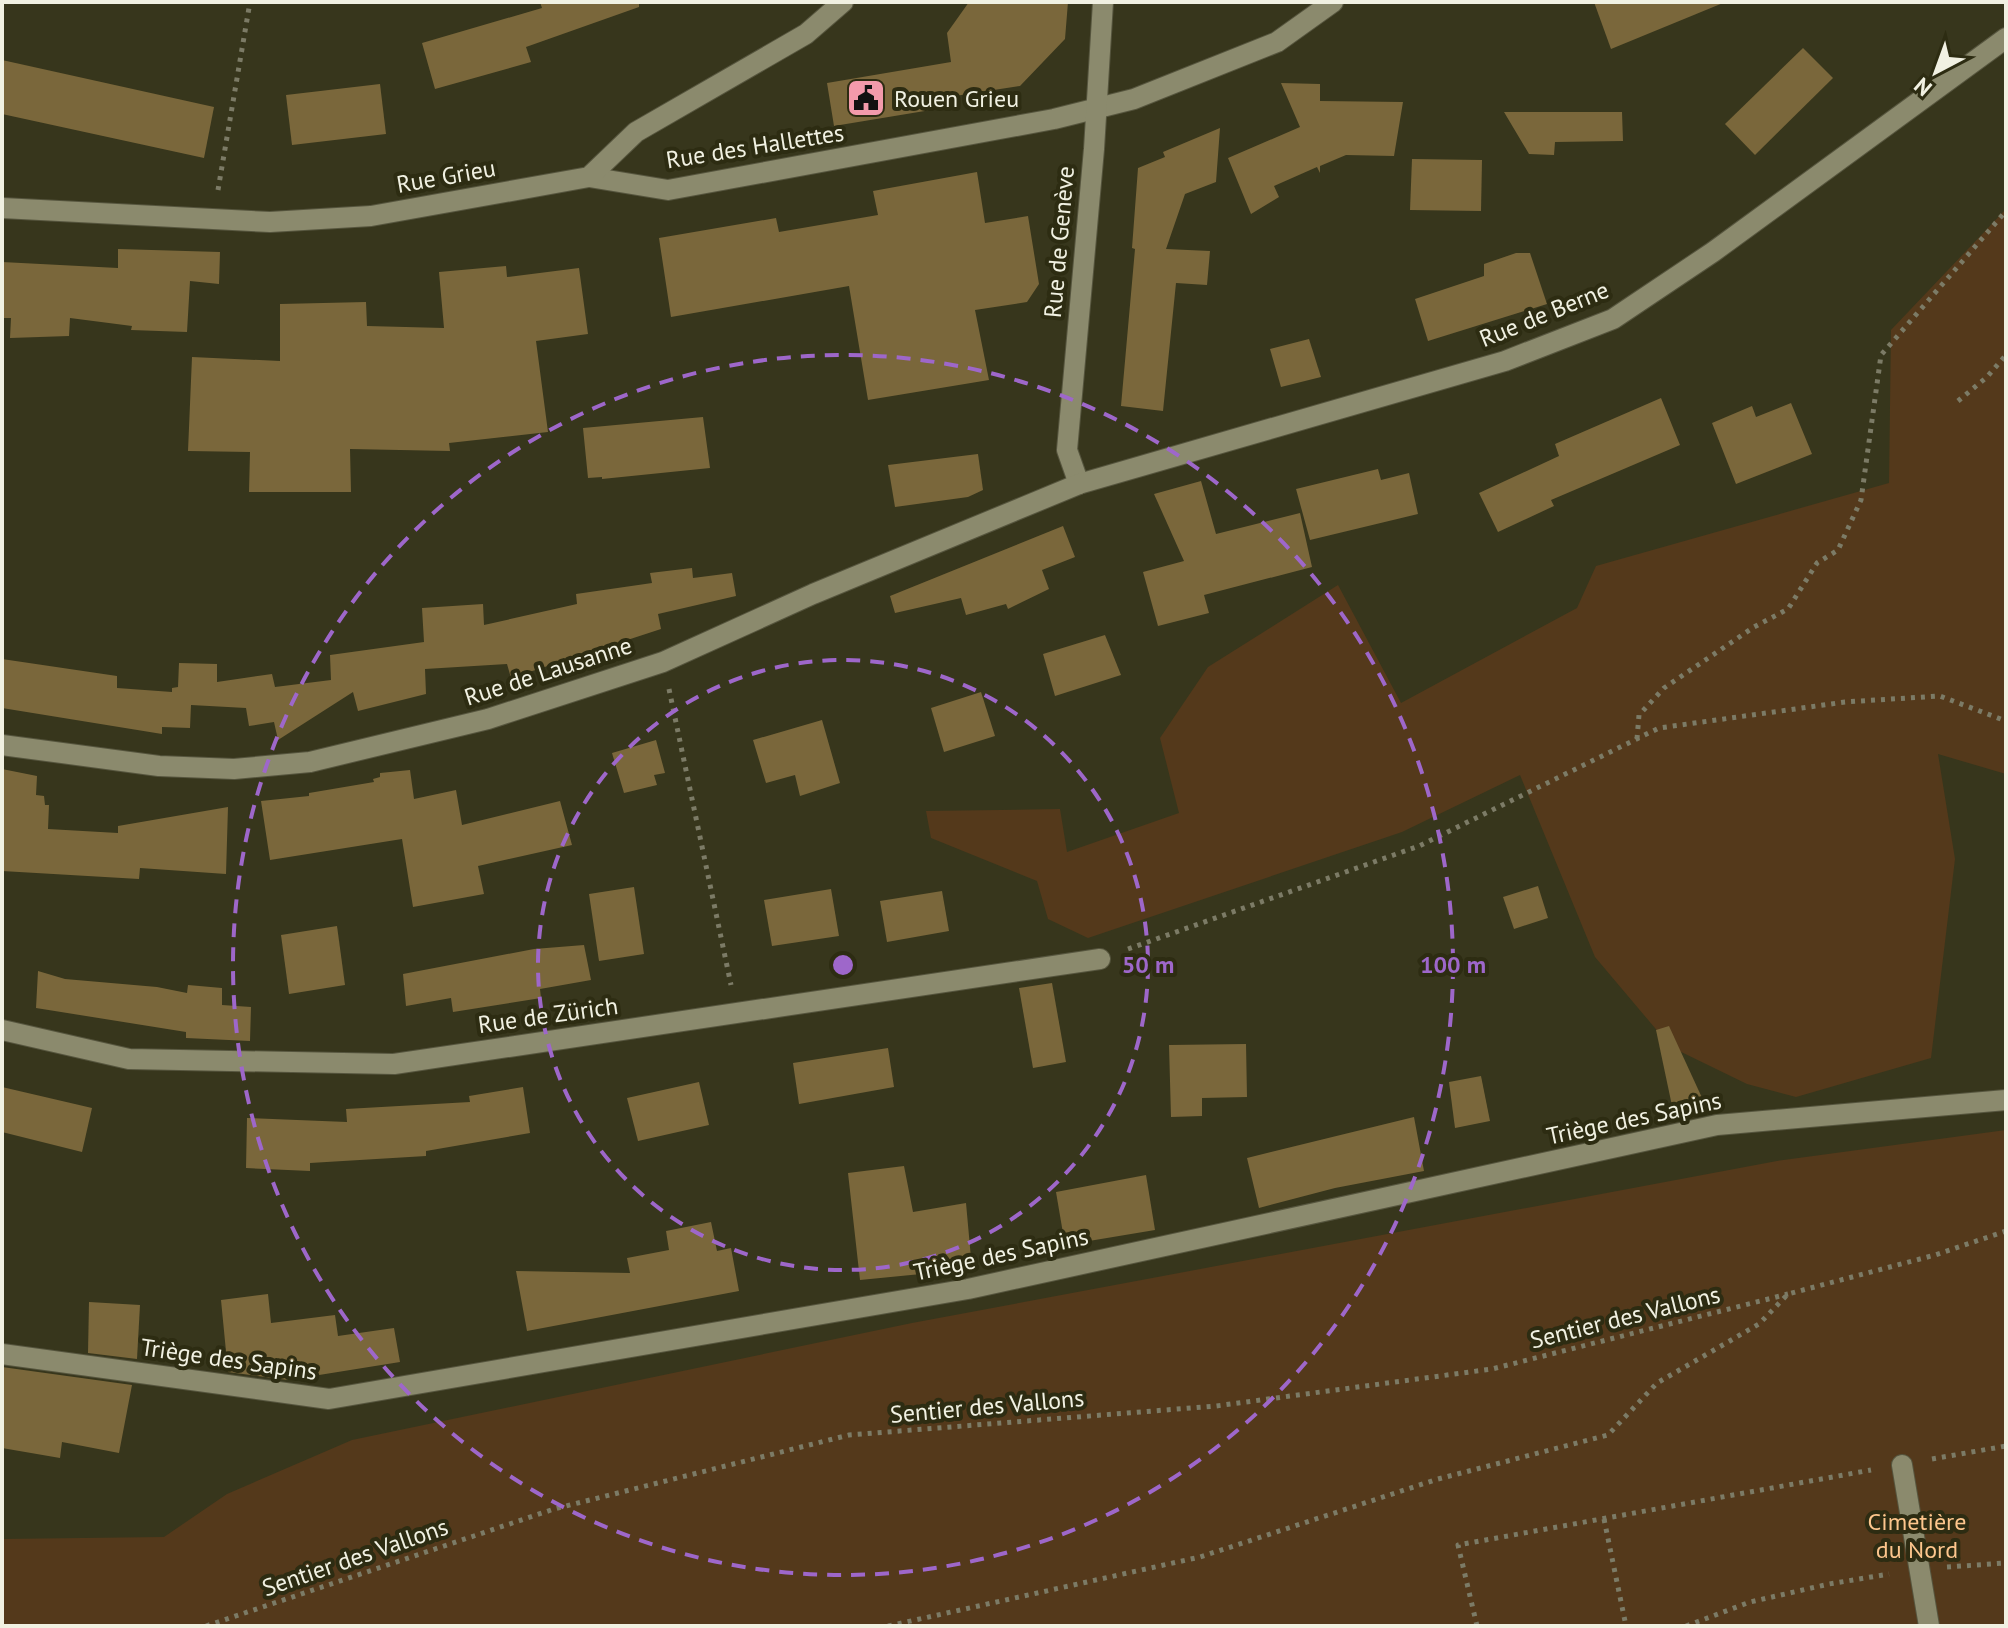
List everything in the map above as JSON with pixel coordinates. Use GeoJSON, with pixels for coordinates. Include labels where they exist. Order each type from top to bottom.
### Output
{"type":"FeatureCollection","features":[{"type":"Feature","properties":{"kind":"street"},"geometry":{"type":"LineString","coordinates":[[589,177],[636,132],[806,34],[843,2]]}},
{"type":"Feature","properties":{"kind":"street","name":"Rue de Genève"},"geometry":{"type":"LineString","coordinates":[[1079,484],[1067,450],[1094,149],[1094,109],[1103,2]]}},
{"type":"Feature","properties":{"kind":"street","name":"Rue des Hallettes"},"geometry":{"type":"LineString","coordinates":[[589,177],[668,190],[1054,119],[1134,99],[1277,42],[1333,2]]}},
{"type":"Feature","properties":{"kind":"street","name":"Rue de Berne"},"geometry":{"type":"LineString","coordinates":[[1079,484],[1505,361],[1613,319],[1713,252],[2006,38]]}},
{"type":"Feature","properties":{"kind":"street","name":"Rue Grieu"},"geometry":{"type":"LineString","coordinates":[[2,208],[270,222],[371,216],[589,177]]}},
{"type":"Feature","properties":{"kind":"street","name":"Rue de Lausanne"},"geometry":{"type":"LineString","coordinates":[[2,745],[159,766],[234,769],[310,762],[502,715],[663,662],[813,594],[1079,484]]}},
{"type":"Feature","properties":{"kind":"street","name":"Rue de Zürich"},"geometry":{"type":"LineString","coordinates":[[2,1030],[129,1059],[394,1064],[1100,959]]}},
{"type":"Feature","properties":{"kind":"street","name":"Triège des Sapins"},"geometry":{"type":"LineString","coordinates":[[2,1354],[329,1399],[968,1289],[1717,1125],[2006,1100]]}},
{"type":"Feature","properties":{"kind":"street"},"geometry":{"type":"LineString","coordinates":[[1902,1465],[1929,1626]]}},
{"type":"Feature","properties":{"kind":"path"},"geometry":{"type":"LineString","coordinates":[[213,220],[250,2]]}},
{"type":"Feature","properties":{"kind":"path"},"geometry":{"type":"LineString","coordinates":[[1637,739],[1639,715],[1664,688],[1754,627],[1788,609],[1817,563],[1838,550],[1861,500],[1881,355],[2006,211]]}},
{"type":"Feature","properties":{"kind":"path"},"geometry":{"type":"LineString","coordinates":[[1958,401],[1987,377],[2006,355]]}},
{"type":"Feature","properties":{"kind":"path"},"geometry":{"type":"LineString","coordinates":[[663,662],[737,1013]]}},
{"type":"Feature","properties":{"kind":"path"},"geometry":{"type":"LineString","coordinates":[[1100,959],[1419,846],[1659,728],[1845,702],[1940,696],[2006,721]]}},
{"type":"Feature","properties":{"kind":"path","name":"Sentier des Vallons"},"geometry":{"type":"LineString","coordinates":[[206,1626],[554,1509],[849,1435],[1216,1406],[1492,1369],[1935,1255],[2006,1231]]}},
{"type":"Feature","properties":{"kind":"path","name":"Sentier des Vallons"},"geometry":{"type":"LineString","coordinates":[[888,1626],[1200,1557],[1438,1479],[1608,1435],[1657,1383],[1759,1324],[1788,1294]]}},
{"type":"Feature","properties":{"kind":"path"},"geometry":{"type":"LineString","coordinates":[[1477,1626],[1458,1545],[2006,1446]]}},
{"type":"Feature","properties":{"kind":"path"},"geometry":{"type":"LineString","coordinates":[[1604,1519],[1626,1626]]}},
{"type":"Feature","properties":{"kind":"path"},"geometry":{"type":"LineString","coordinates":[[1686,1626],[1763,1599],[1829,1584],[1921,1569],[2006,1563]]}},
{"type":"Feature","properties":{"kind":"green space"},"geometry":{"type":"Polygon","coordinates":[[[2006,209],[2006,774],[1938,754],[1955,859],[1931,1058],[1796,1097],[1747,1084],[1671,1047],[1595,957],[1520,775],[1402,832],[1088,938],[1048,919],[1037,881],[931,838],[926,811],[1060,809],[1067,852],[1179,813],[1160,738],[1208,667],[1338,585],[1401,703],[1577,608],[1596,566],[1889,483],[1891,330],[2006,209]]]}},
{"type":"Feature","properties":{"kind":"green space","name":"Cimetière du Nord"},"geometry":{"type":"Polygon","coordinates":[[[2006,1130],[2006,1626],[2,1626],[2,1539],[164,1537],[227,1494],[352,1440],[912,1323],[1777,1161],[2006,1130]]]}},
{"type":"Feature","properties":{"kind":"building"},"geometry":{"type":"Polygon","coordinates":[[[540,2],[639,2],[639,7],[526,47],[531,62],[435,89],[422,43],[542,8],[540,2]]]}},
{"type":"Feature","properties":{"kind":"building"},"geometry":{"type":"Polygon","coordinates":[[[969,2],[1068,2],[1065,39],[1020,86],[955,96],[955,106],[834,126],[827,83],[951,62],[947,33],[969,2]]]}},
{"type":"Feature","properties":{"kind":"building"},"geometry":{"type":"Polygon","coordinates":[[[1594,2],[1722,2],[1723,3],[1611,49],[1594,2]]]}},
{"type":"Feature","properties":{"kind":"building"},"geometry":{"type":"Polygon","coordinates":[[[1803,48],[1833,78],[1755,155],[1725,124],[1803,48]]]}},
{"type":"Feature","properties":{"kind":"building"},"geometry":{"type":"Polygon","coordinates":[[[2,60],[214,107],[204,158],[2,114],[2,60]]]}},
{"type":"Feature","properties":{"kind":"building"},"geometry":{"type":"Polygon","coordinates":[[[1281,83],[1320,84],[1320,101],[1403,102],[1394,156],[1346,155],[1320,166],[1320,173],[1317,167],[1274,186],[1279,197],[1251,214],[1228,158],[1300,127],[1281,83]]]}},
{"type":"Feature","properties":{"kind":"building"},"geometry":{"type":"Polygon","coordinates":[[[380,84],[386,134],[292,145],[286,95],[380,84]]]}},
{"type":"Feature","properties":{"kind":"building"},"geometry":{"type":"Polygon","coordinates":[[[1504,112],[1622,112],[1623,141],[1555,142],[1554,155],[1529,154],[1504,112]]]}},
{"type":"Feature","properties":{"kind":"building"},"geometry":{"type":"Polygon","coordinates":[[[1220,128],[1216,182],[1185,194],[1166,249],[1210,251],[1207,285],[1176,283],[1163,411],[1121,406],[1135,249],[1132,248],[1138,168],[1165,157],[1163,152],[1220,128]]]}},
{"type":"Feature","properties":{"kind":"building"},"geometry":{"type":"Polygon","coordinates":[[[1412,159],[1482,160],[1481,211],[1410,210],[1412,159]]]}},
{"type":"Feature","properties":{"kind":"building"},"geometry":{"type":"Polygon","coordinates":[[[977,172],[985,223],[1028,216],[1039,284],[1027,302],[975,310],[989,380],[868,400],[849,286],[671,317],[659,238],[776,218],[779,232],[878,215],[873,191],[977,172]]]}},
{"type":"Feature","properties":{"kind":"building"},"geometry":{"type":"Polygon","coordinates":[[[118,249],[220,252],[219,284],[190,281],[187,332],[131,330],[132,326],[70,318],[69,336],[10,338],[11,318],[2,318],[2,262],[118,268],[118,249]]]}},
{"type":"Feature","properties":{"kind":"building"},"geometry":{"type":"Polygon","coordinates":[[[1516,253],[1530,253],[1547,304],[1428,341],[1415,299],[1484,276],[1484,264],[1516,253]]]}},
{"type":"Feature","properties":{"kind":"building"},"geometry":{"type":"Polygon","coordinates":[[[506,266],[507,277],[579,268],[588,334],[536,341],[548,432],[449,443],[450,451],[350,449],[351,492],[249,492],[250,452],[188,451],[192,357],[280,361],[280,304],[366,302],[367,326],[444,328],[439,272],[506,266]]]}},
{"type":"Feature","properties":{"kind":"building"},"geometry":{"type":"Polygon","coordinates":[[[1309,339],[1321,377],[1281,387],[1270,349],[1309,339]]]}},
{"type":"Feature","properties":{"kind":"building"},"geometry":{"type":"Polygon","coordinates":[[[1661,398],[1680,445],[1551,500],[1554,506],[1498,532],[1479,493],[1559,456],[1555,444],[1661,398]]]}},
{"type":"Feature","properties":{"kind":"building"},"geometry":{"type":"Polygon","coordinates":[[[1791,403],[1812,454],[1736,484],[1712,423],[1752,406],[1756,417],[1791,403]]]}},
{"type":"Feature","properties":{"kind":"building"},"geometry":{"type":"Polygon","coordinates":[[[703,417],[710,468],[588,478],[583,428],[703,417]]]}},
{"type":"Feature","properties":{"kind":"building"},"geometry":{"type":"Polygon","coordinates":[[[978,454],[983,490],[968,497],[895,507],[888,465],[978,454]]]}},
{"type":"Feature","properties":{"kind":"building"},"geometry":{"type":"Polygon","coordinates":[[[1378,469],[1381,480],[1409,473],[1418,514],[1310,540],[1296,489],[1378,469]]]}},
{"type":"Feature","properties":{"kind":"building"},"geometry":{"type":"Polygon","coordinates":[[[1201,481],[1216,534],[1300,513],[1312,567],[1204,595],[1209,613],[1158,626],[1143,572],[1184,561],[1154,494],[1201,481]]]}},
{"type":"Feature","properties":{"kind":"building"},"geometry":{"type":"Polygon","coordinates":[[[1063,526],[1075,557],[1042,570],[1049,589],[1008,609],[1006,604],[966,615],[961,598],[895,613],[890,596],[1063,526]]]}},
{"type":"Feature","properties":{"kind":"building"},"geometry":{"type":"Polygon","coordinates":[[[692,568],[693,578],[732,573],[736,596],[658,614],[661,629],[511,678],[507,664],[425,669],[426,694],[358,711],[353,692],[278,740],[274,722],[249,726],[246,708],[191,705],[190,728],[162,727],[162,734],[2,708],[2,659],[117,676],[117,688],[172,692],[172,688],[178,687],[179,663],[217,664],[217,682],[272,674],[275,687],[331,680],[330,655],[424,642],[422,608],[483,604],[484,625],[577,604],[576,594],[652,583],[650,573],[692,568]]]}},
{"type":"Feature","properties":{"kind":"building"},"geometry":{"type":"Polygon","coordinates":[[[1105,635],[1121,675],[1055,696],[1043,654],[1105,635]]]}},
{"type":"Feature","properties":{"kind":"building"},"geometry":{"type":"Polygon","coordinates":[[[981,692],[995,736],[944,752],[931,708],[981,692]]]}},
{"type":"Feature","properties":{"kind":"building"},"geometry":{"type":"Polygon","coordinates":[[[822,720],[840,783],[800,796],[795,775],[766,783],[753,740],[822,720]]]}},
{"type":"Feature","properties":{"kind":"building"},"geometry":{"type":"Polygon","coordinates":[[[656,740],[665,773],[654,775],[657,785],[624,793],[612,753],[656,740]]]}},
{"type":"Feature","properties":{"kind":"building"},"geometry":{"type":"Polygon","coordinates":[[[2,769],[37,776],[36,795],[44,796],[45,805],[49,805],[48,829],[118,833],[118,826],[228,807],[226,874],[140,868],[139,879],[2,871],[2,769]]]}},
{"type":"Feature","properties":{"kind":"building"},"geometry":{"type":"Polygon","coordinates":[[[410,770],[414,799],[456,790],[462,825],[560,801],[572,845],[478,866],[484,894],[413,907],[402,839],[270,860],[261,801],[309,796],[309,793],[374,782],[373,779],[380,777],[380,773],[410,770]]]}},
{"type":"Feature","properties":{"kind":"building"},"geometry":{"type":"Polygon","coordinates":[[[1538,886],[1548,918],[1514,929],[1503,897],[1538,886]]]}},
{"type":"Feature","properties":{"kind":"building"},"geometry":{"type":"Polygon","coordinates":[[[634,887],[644,954],[599,961],[589,894],[634,887]]]}},
{"type":"Feature","properties":{"kind":"building"},"geometry":{"type":"Polygon","coordinates":[[[831,889],[839,936],[772,946],[764,900],[831,889]]]}},
{"type":"Feature","properties":{"kind":"building"},"geometry":{"type":"Polygon","coordinates":[[[942,891],[949,931],[887,942],[880,901],[942,891]]]}},
{"type":"Feature","properties":{"kind":"building"},"geometry":{"type":"Polygon","coordinates":[[[337,926],[345,985],[289,994],[281,935],[337,926]]]}},
{"type":"Feature","properties":{"kind":"building"},"geometry":{"type":"Polygon","coordinates":[[[584,945],[591,980],[540,989],[541,998],[453,1012],[451,998],[406,1006],[403,974],[534,949],[584,945]]]}},
{"type":"Feature","properties":{"kind":"building"},"geometry":{"type":"Polygon","coordinates":[[[38,971],[65,979],[157,987],[187,993],[188,985],[222,988],[222,1005],[251,1007],[250,1041],[186,1038],[186,1032],[36,1008],[38,971]]]}},
{"type":"Feature","properties":{"kind":"building"},"geometry":{"type":"Polygon","coordinates":[[[1052,983],[1066,1062],[1033,1068],[1019,988],[1052,983]]]}},
{"type":"Feature","properties":{"kind":"building"},"geometry":{"type":"Polygon","coordinates":[[[1669,1026],[1709,1113],[1675,1120],[1656,1030],[1669,1026]]]}},
{"type":"Feature","properties":{"kind":"building"},"geometry":{"type":"Polygon","coordinates":[[[1246,1044],[1247,1097],[1202,1098],[1202,1116],[1171,1117],[1169,1045],[1246,1044]]]}},
{"type":"Feature","properties":{"kind":"building"},"geometry":{"type":"Polygon","coordinates":[[[888,1048],[894,1087],[799,1104],[793,1063],[888,1048]]]}},
{"type":"Feature","properties":{"kind":"building"},"geometry":{"type":"Polygon","coordinates":[[[1481,1076],[1490,1121],[1455,1128],[1449,1082],[1481,1076]]]}},
{"type":"Feature","properties":{"kind":"building"},"geometry":{"type":"Polygon","coordinates":[[[699,1082],[709,1125],[638,1141],[627,1098],[699,1082]]]}},
{"type":"Feature","properties":{"kind":"building"},"geometry":{"type":"Polygon","coordinates":[[[2,1087],[92,1108],[82,1152],[2,1132],[2,1087]]]}},
{"type":"Feature","properties":{"kind":"building"},"geometry":{"type":"Polygon","coordinates":[[[523,1087],[530,1133],[426,1151],[426,1156],[310,1163],[310,1171],[246,1168],[247,1118],[347,1122],[346,1109],[470,1102],[469,1096],[523,1087]]]}},
{"type":"Feature","properties":{"kind":"building"},"geometry":{"type":"Polygon","coordinates":[[[1414,1117],[1424,1171],[1335,1188],[1259,1208],[1247,1158],[1414,1117]]]}},
{"type":"Feature","properties":{"kind":"building"},"geometry":{"type":"Polygon","coordinates":[[[904,1166],[913,1212],[966,1203],[972,1269],[860,1280],[848,1173],[904,1166]]]}},
{"type":"Feature","properties":{"kind":"building"},"geometry":{"type":"Polygon","coordinates":[[[1146,1175],[1155,1230],[1065,1245],[1056,1192],[1146,1175]]]}},
{"type":"Feature","properties":{"kind":"building"},"geometry":{"type":"Polygon","coordinates":[[[711,1222],[717,1251],[731,1248],[739,1291],[527,1331],[516,1271],[630,1273],[627,1258],[669,1250],[666,1231],[711,1222]]]}},
{"type":"Feature","properties":{"kind":"building"},"geometry":{"type":"Polygon","coordinates":[[[268,1294],[271,1323],[335,1315],[338,1336],[394,1328],[400,1362],[288,1380],[228,1372],[221,1300],[268,1294]]]}},
{"type":"Feature","properties":{"kind":"building"},"geometry":{"type":"Polygon","coordinates":[[[89,1302],[140,1305],[137,1359],[88,1353],[89,1302]]]}},
{"type":"Feature","properties":{"kind":"building"},"geometry":{"type":"Polygon","coordinates":[[[2,1367],[132,1385],[119,1453],[62,1442],[60,1458],[2,1448],[2,1367]]]}},
{"type":"Feature","properties":{"kind":"place","name":"Rouen Grieu"},"geometry":{"type":"Point","coordinates":[866,98]}}]}
